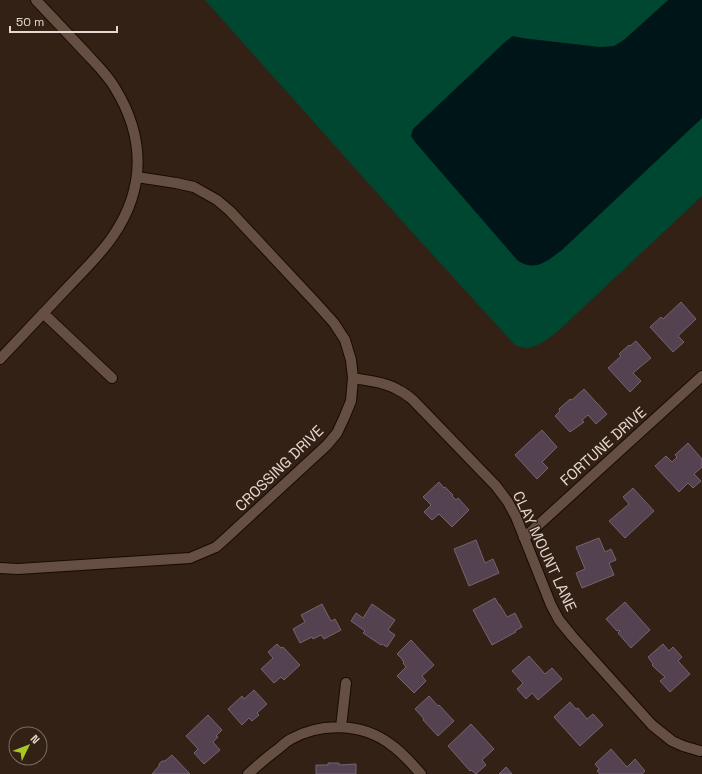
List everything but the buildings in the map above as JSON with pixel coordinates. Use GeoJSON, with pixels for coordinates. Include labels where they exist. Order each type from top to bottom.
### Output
{"type":"FeatureCollection","features":[{"type":"Feature","properties":{"kind":"street"},"geometry":{"type":"LineString","coordinates":[[0,359],[113,237],[125,217],[133,197],[138,172],[138,148],[133,126],[126,107],[102,71],[36,0]]}},
{"type":"Feature","properties":{"kind":"street","name":"CROSSING DRIVE"},"geometry":{"type":"LineString","coordinates":[[0,568],[18,569],[190,558],[216,547],[321,450],[337,433],[351,401],[353,378],[351,360],[345,340],[334,323],[230,211],[217,200],[194,187],[137,177]]}},
{"type":"Feature","properties":{"kind":"street"},"geometry":{"type":"LineString","coordinates":[[43,313],[112,378]]}},
{"type":"Feature","properties":{"kind":"street","name":"FORTUNE DRIVE"},"geometry":{"type":"LineString","coordinates":[[524,538],[702,376]]}},
{"type":"Feature","properties":{"kind":"street","name":"CLAY MOUNT LANE"},"geometry":{"type":"LineString","coordinates":[[353,378],[390,386],[399,390],[413,400],[496,486],[508,502],[516,517],[551,605],[559,620],[652,725],[672,741],[700,751]]}},
{"type":"Feature","properties":{"kind":"street"},"geometry":{"type":"LineString","coordinates":[[341,727],[346,683]]}},
{"type":"Feature","properties":{"kind":"street"},"geometry":{"type":"LineString","coordinates":[[248,774],[292,738],[312,730],[333,727],[356,729],[368,732],[388,742],[421,774]]}},
{"type":"Feature","properties":{"kind":"green space"},"geometry":{"type":"Polygon","coordinates":[[[205,0],[702,0],[702,196],[556,333],[530,348],[516,346],[411,231],[205,0]]]}},
{"type":"Feature","properties":{"kind":"shaded area"},"geometry":{"type":"Polygon","coordinates":[[[668,0],[702,0],[702,118],[562,250],[541,264],[530,265],[518,261],[415,142],[411,136],[413,129],[513,36],[600,47],[614,46],[625,39],[668,0]]]}}]}
